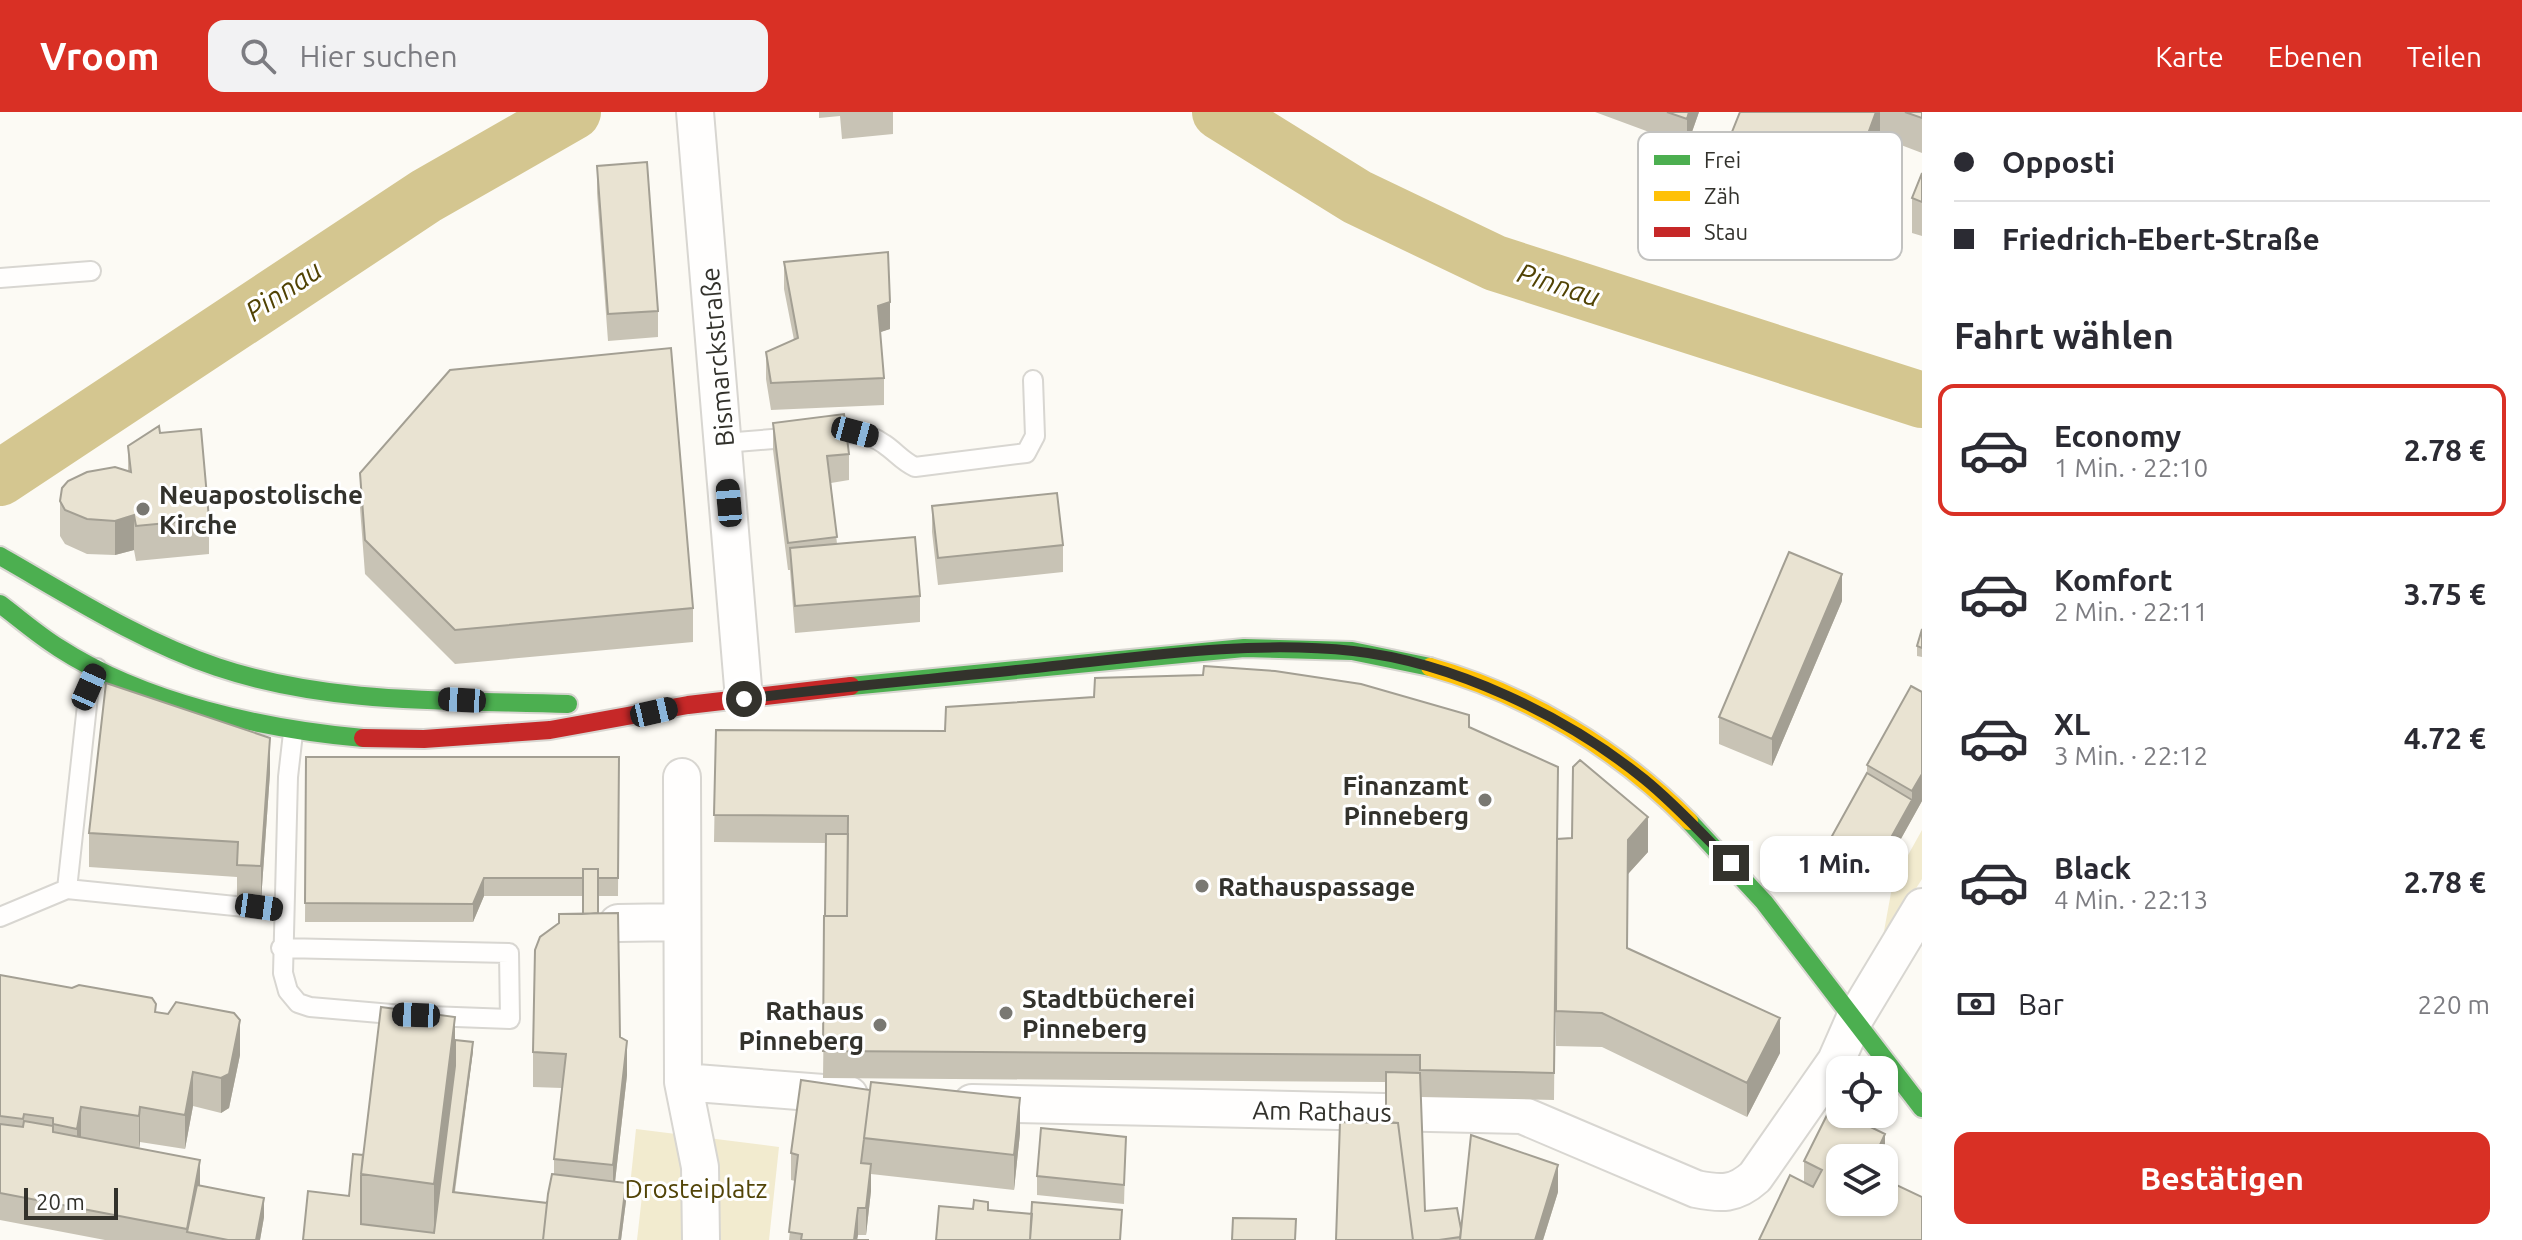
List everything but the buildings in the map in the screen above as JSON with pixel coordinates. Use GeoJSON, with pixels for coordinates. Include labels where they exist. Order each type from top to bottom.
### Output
{"type":"FeatureCollection","features":[{"type":"Feature","properties":{"kind":"main road"},"geometry":{"type":"LineString","coordinates":[[0,556],[163,646],[219,668],[317,690],[462,700],[682,706]]}},
{"type":"Feature","properties":{"kind":"main road"},"geometry":{"type":"LineString","coordinates":[[0,604],[62,650],[97,668],[193,707],[293,733],[419,742],[612,722],[682,706],[1159,654],[1274,649],[1353,651],[1454,675],[1568,727],[1647,781],[1731,863],[1922,1108]]}},
{"type":"Feature","properties":{"kind":"main road"},"geometry":{"type":"LineString","coordinates":[[97,668],[119,650],[163,646]]}},
{"type":"Feature","properties":{"kind":"main road"},"geometry":{"type":"LineString","coordinates":[[419,742],[450,724],[460,712],[462,700]]}},
{"type":"Feature","properties":{"kind":"street","name":"Bismarckstraße"},"geometry":{"type":"LineString","coordinates":[[695,112],[744,699]]}},
{"type":"Feature","properties":{"kind":"street"},"geometry":{"type":"LineString","coordinates":[[682,777],[683,1082],[700,1167],[701,1240]]}},
{"type":"Feature","properties":{"kind":"street","name":"Am Rathaus"},"geometry":{"type":"LineString","coordinates":[[939,1101],[1034,1107],[1522,1115],[1696,1189],[1722,1194],[1740,1190],[1755,1177],[1836,1061],[1854,1020],[1922,907]]}},
{"type":"Feature","properties":{"kind":"street"},"geometry":{"type":"LineString","coordinates":[[618,923],[682,922]]}},
{"type":"Feature","properties":{"kind":"street"},"geometry":{"type":"LineString","coordinates":[[683,1082],[875,1097]]}},
{"type":"Feature","properties":{"kind":"lane"},"geometry":{"type":"LineString","coordinates":[[0,278],[91,271]]}},
{"type":"Feature","properties":{"kind":"lane"},"geometry":{"type":"LineString","coordinates":[[724,443],[855,432],[872,436],[901,461],[915,467],[1026,453],[1035,436],[1033,380]]}},
{"type":"Feature","properties":{"kind":"lane"},"geometry":{"type":"LineString","coordinates":[[67,889],[87,701],[97,668]]}},
{"type":"Feature","properties":{"kind":"lane"},"geometry":{"type":"LineString","coordinates":[[281,948],[509,953],[510,1019],[352,1013],[298,1003],[288,991],[281,948],[293,733]]}},
{"type":"Feature","properties":{"kind":"lane"},"geometry":{"type":"LineString","coordinates":[[0,917],[67,889],[284,911]]}},
{"type":"Feature","properties":{"kind":"green space"},"geometry":{"type":"Polygon","coordinates":[[[1922,830],[1922,879],[1882,942],[1893,882],[1922,830]]]}},
{"type":"Feature","properties":{"kind":"green space","name":"Drosteiplatz"},"geometry":{"type":"Polygon","coordinates":[[[636,1129],[779,1147],[769,1240],[637,1240],[643,1187],[630,1186],[636,1129]]]}},
{"type":"Feature","properties":{"kind":"waterway","name":"Pinnau"},"geometry":{"type":"LineString","coordinates":[[0,478],[426,196],[573,112]]}},
{"type":"Feature","properties":{"kind":"waterway","name":"Pinnau"},"geometry":{"type":"LineString","coordinates":[[1220,112],[1357,197],[1495,263],[1922,400]]}},
{"type":"Feature","properties":{"kind":"traffic: fast"},"geometry":{"type":"LineString","coordinates":[[0,556],[160,644],[217,667],[260,679],[303,688],[391,698],[568,704]]}},
{"type":"Feature","properties":{"kind":"traffic: fast"},"geometry":{"type":"LineString","coordinates":[[0,604],[51,643],[128,684],[245,720],[363,738]]}},
{"type":"Feature","properties":{"kind":"traffic: fast"},"geometry":{"type":"LineString","coordinates":[[851,686],[1244,648],[1352,651],[1430,667]]}},
{"type":"Feature","properties":{"kind":"traffic: fast"},"geometry":{"type":"LineString","coordinates":[[1689,821],[1764,902],[1922,1108]]}},
{"type":"Feature","properties":{"kind":"traffic: slow"},"geometry":{"type":"LineString","coordinates":[[1430,667],[1501,692],[1569,727],[1632,770],[1689,821]]}},
{"type":"Feature","properties":{"kind":"traffic: jam"},"geometry":{"type":"LineString","coordinates":[[363,738],[424,739],[550,730],[688,705],[851,686]]}},
{"type":"Feature","properties":{"kind":"place","name":"Neuapostolische Kirche"},"geometry":{"type":"Point","coordinates":[143,509]}},
{"type":"Feature","properties":{"kind":"place","name":"Finanzamt Pinneberg"},"geometry":{"type":"Point","coordinates":[1485,800]}},
{"type":"Feature","properties":{"kind":"place","name":"Rathauspassage"},"geometry":{"type":"Point","coordinates":[1202,886]}},
{"type":"Feature","properties":{"kind":"place","name":"Stadtbücherei Pinneberg"},"geometry":{"type":"Point","coordinates":[1006,1013]}},
{"type":"Feature","properties":{"kind":"place","name":"Rathaus Pinneberg"},"geometry":{"type":"Point","coordinates":[880,1025]}},
{"type":"Feature","properties":{"kind":"route"},"geometry":{"type":"LineString","coordinates":[[744,699],[1159,654],[1274,649],[1353,651],[1454,675],[1576,731],[1647,781],[1731,863]]}}]}
